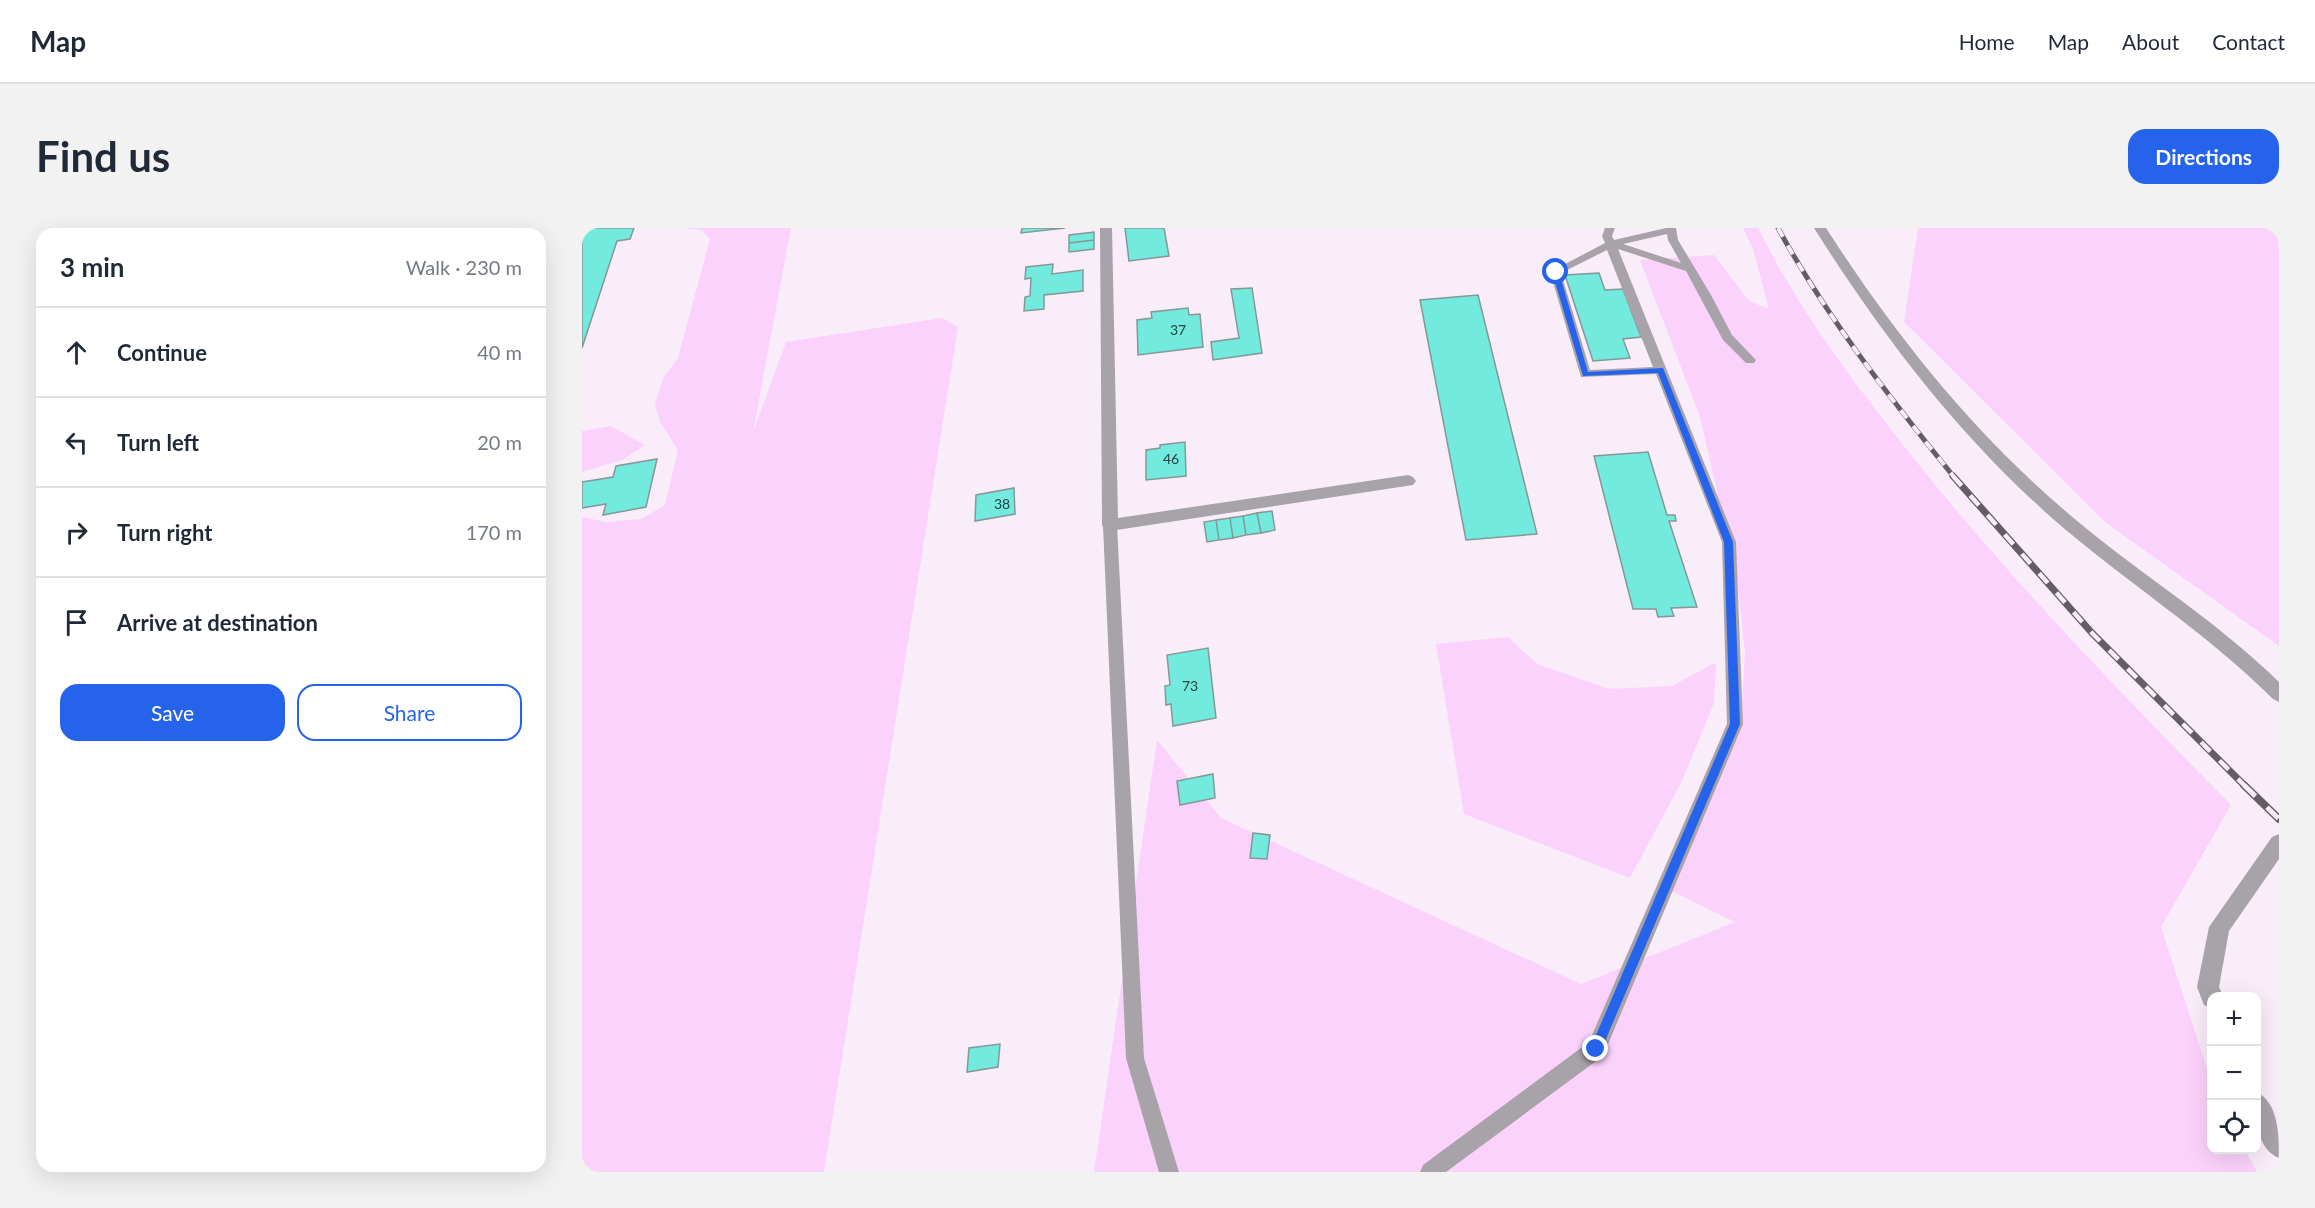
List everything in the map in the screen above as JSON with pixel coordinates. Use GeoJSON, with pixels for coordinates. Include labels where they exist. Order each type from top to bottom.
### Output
{"type":"FeatureCollection","features":[{"type":"Feature","properties":{"kind":"street"},"geometry":{"type":"LineString","coordinates":[[1107,228],[1110,525],[1408,481]]}},
{"type":"Feature","properties":{"kind":"street"},"geometry":{"type":"LineString","coordinates":[[1820,228],[1845,268],[1905,349],[1983,444],[2058,514],[2234,651],[2279,694]]}},
{"type":"Feature","properties":{"kind":"street"},"geometry":{"type":"LineString","coordinates":[[2210,992],[2208,987],[2219,927],[2279,843]]}},
{"type":"Feature","properties":{"kind":"street"},"geometry":{"type":"LineString","coordinates":[[2261,1112],[2279,1146]]}},
{"type":"Feature","properties":{"kind":"lane"},"geometry":{"type":"LineString","coordinates":[[1430,1172],[1596,1049],[1735,724],[1728,542],[1607,236],[1610,228]]}},
{"type":"Feature","properties":{"kind":"lane"},"geometry":{"type":"LineString","coordinates":[[1660,370],[1585,374],[1556,272],[1611,244],[1671,229],[1673,240],[1727,337],[1750,360]]}},
{"type":"Feature","properties":{"kind":"lane"},"geometry":{"type":"LineString","coordinates":[[1611,244],[1690,269]]}},
{"type":"Feature","properties":{"kind":"lane"},"geometry":{"type":"LineString","coordinates":[[1110,525],[1136,1058],[1168,1172]]}},
{"type":"Feature","properties":{"kind":"shaded area"},"geometry":{"type":"Polygon","coordinates":[[[682,228],[791,228],[753,432],[786,342],[942,318],[958,327],[824,1172],[582,1172],[582,517],[606,522],[641,519],[665,505],[678,450],[660,422],[655,405],[663,378],[678,358],[710,239],[702,230],[682,228]]]}},
{"type":"Feature","properties":{"kind":"shaded area"},"geometry":{"type":"Polygon","coordinates":[[[1743,228],[1758,228],[1787,282],[1838,359],[1893,432],[1973,530],[2099,669],[2231,805],[2161,927],[2207,1069],[2207,1154],[2247,1154],[2257,1172],[1094,1172],[1157,740],[1221,818],[1581,984],[1735,922],[1671,891],[1741,725],[1745,652],[1737,579],[1700,417],[1640,260],[1714,255],[1749,301],[1769,309],[1753,249],[1743,228]]]}},
{"type":"Feature","properties":{"kind":"shaded area"},"geometry":{"type":"Polygon","coordinates":[[[1918,228],[2279,228],[2279,646],[2106,523],[1904,322],[1918,228]]]}},
{"type":"Feature","properties":{"kind":"shaded area"},"geometry":{"type":"Polygon","coordinates":[[[611,426],[645,445],[622,460],[582,472],[582,431],[611,426]]]}},
{"type":"Feature","properties":{"kind":"shaded area"},"geometry":{"type":"Polygon","coordinates":[[[1508,637],[1537,664],[1609,689],[1672,686],[1716,664],[1714,703],[1683,779],[1630,878],[1464,814],[1436,644],[1508,637]]]}},
{"type":"Feature","properties":{"kind":"building"},"geometry":{"type":"Polygon","coordinates":[[[582,228],[634,228],[630,239],[617,241],[582,348],[582,228]]]}},
{"type":"Feature","properties":{"kind":"building"},"geometry":{"type":"Polygon","coordinates":[[[1022,228],[1065,228],[1021,233],[1022,228]]]}},
{"type":"Feature","properties":{"kind":"building"},"geometry":{"type":"Polygon","coordinates":[[[1125,228],[1164,228],[1169,256],[1129,261],[1125,228]]]}},
{"type":"Feature","properties":{"kind":"building"},"geometry":{"type":"Polygon","coordinates":[[[1094,232],[1094,240],[1069,243],[1069,235],[1094,232]]]}},
{"type":"Feature","properties":{"kind":"building"},"geometry":{"type":"Polygon","coordinates":[[[1094,240],[1094,249],[1069,252],[1069,243],[1094,240]]]}},
{"type":"Feature","properties":{"kind":"building"},"geometry":{"type":"Polygon","coordinates":[[[1053,264],[1052,274],[1083,270],[1083,291],[1044,295],[1044,309],[1024,311],[1025,297],[1030,296],[1031,278],[1025,279],[1026,267],[1053,264]]]}},
{"type":"Feature","properties":{"kind":"building"},"geometry":{"type":"Polygon","coordinates":[[[1599,273],[1605,290],[1623,289],[1641,337],[1623,339],[1630,358],[1593,361],[1565,275],[1599,273]]]}},
{"type":"Feature","properties":{"kind":"building"},"geometry":{"type":"Polygon","coordinates":[[[1252,288],[1262,353],[1213,360],[1211,342],[1239,338],[1231,289],[1252,288]]]}},
{"type":"Feature","properties":{"kind":"building"},"geometry":{"type":"Polygon","coordinates":[[[1478,295],[1537,534],[1466,540],[1420,300],[1478,295]]]}},
{"type":"Feature","properties":{"kind":"building"},"geometry":{"type":"Polygon","coordinates":[[[1188,308],[1189,315],[1200,314],[1203,347],[1138,355],[1137,320],[1152,318],[1151,312],[1188,308]]]}},
{"type":"Feature","properties":{"kind":"building"},"geometry":{"type":"Polygon","coordinates":[[[1185,442],[1186,476],[1146,480],[1146,450],[1160,448],[1160,445],[1185,442]]]}},
{"type":"Feature","properties":{"kind":"building"},"geometry":{"type":"Polygon","coordinates":[[[1648,452],[1667,515],[1675,515],[1676,521],[1669,521],[1697,607],[1671,608],[1674,616],[1658,617],[1656,609],[1633,609],[1594,456],[1648,452]]]}},
{"type":"Feature","properties":{"kind":"building"},"geometry":{"type":"Polygon","coordinates":[[[657,459],[646,507],[603,515],[606,504],[582,508],[582,482],[613,477],[616,466],[657,459]]]}},
{"type":"Feature","properties":{"kind":"building"},"geometry":{"type":"Polygon","coordinates":[[[1014,488],[1015,514],[975,521],[976,495],[1014,488]]]}},
{"type":"Feature","properties":{"kind":"building"},"geometry":{"type":"Polygon","coordinates":[[[1272,511],[1275,530],[1261,533],[1257,513],[1272,511]]]}},
{"type":"Feature","properties":{"kind":"building"},"geometry":{"type":"Polygon","coordinates":[[[1257,513],[1261,533],[1246,535],[1243,516],[1257,513]]]}},
{"type":"Feature","properties":{"kind":"building"},"geometry":{"type":"Polygon","coordinates":[[[1243,516],[1246,535],[1233,538],[1230,518],[1243,516]]]}},
{"type":"Feature","properties":{"kind":"building"},"geometry":{"type":"Polygon","coordinates":[[[1230,518],[1233,538],[1219,540],[1216,520],[1230,518]]]}},
{"type":"Feature","properties":{"kind":"building"},"geometry":{"type":"Polygon","coordinates":[[[1216,520],[1219,540],[1207,542],[1204,522],[1216,520]]]}},
{"type":"Feature","properties":{"kind":"building"},"geometry":{"type":"Polygon","coordinates":[[[1208,648],[1216,718],[1173,726],[1171,704],[1166,705],[1165,686],[1170,685],[1167,655],[1208,648]]]}},
{"type":"Feature","properties":{"kind":"building"},"geometry":{"type":"Polygon","coordinates":[[[1213,774],[1215,798],[1180,805],[1177,781],[1213,774]]]}},
{"type":"Feature","properties":{"kind":"building"},"geometry":{"type":"Polygon","coordinates":[[[1253,833],[1270,835],[1267,859],[1250,858],[1253,833]]]}},
{"type":"Feature","properties":{"kind":"building"},"geometry":{"type":"Polygon","coordinates":[[[1000,1044],[998,1067],[967,1072],[969,1048],[1000,1044]]]}},
{"type":"Feature","properties":{"kind":"railway"},"geometry":{"type":"LineString","coordinates":[[1778,228],[1838,326],[1954,477]]}},
{"type":"Feature","properties":{"kind":"railway"},"geometry":{"type":"LineString","coordinates":[[1953,476],[2092,633],[2244,785]]}},
{"type":"Feature","properties":{"kind":"railway"},"geometry":{"type":"LineString","coordinates":[[2244,785],[2279,819]]}},
{"type":"Feature","properties":{"kind":"route"},"geometry":{"type":"LineString","coordinates":[[1556,272],[1585,374],[1660,370],[1728,542],[1735,724],[1596,1049]]}}]}
